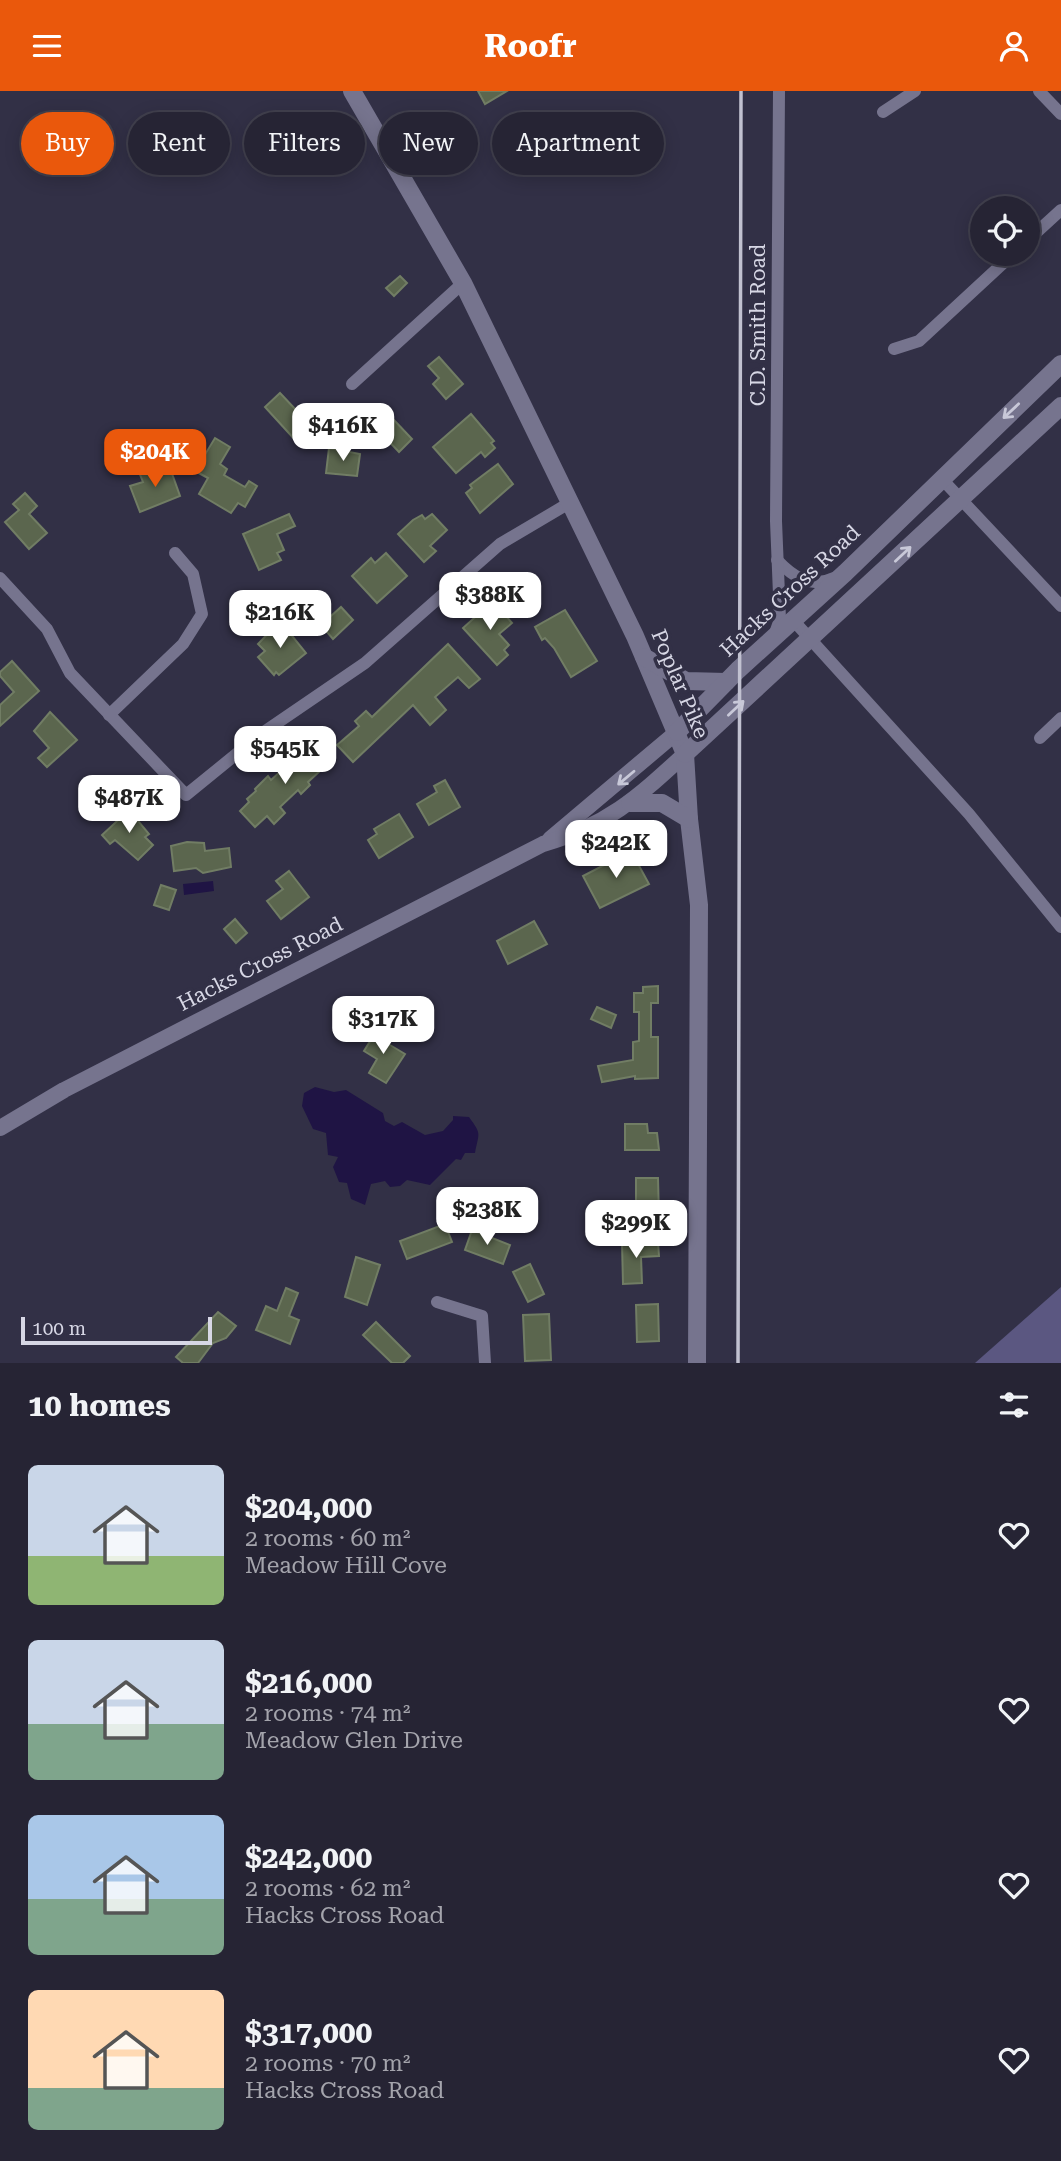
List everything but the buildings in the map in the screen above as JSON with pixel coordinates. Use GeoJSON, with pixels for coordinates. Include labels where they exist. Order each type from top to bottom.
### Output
{"type":"FeatureCollection","features":[{"type":"Feature","properties":{"kind":"main road","name":"Poplar Pike"},"geometry":{"type":"LineString","coordinates":[[352,91],[463,283],[571,502],[644,657],[685,754],[699,905],[696,1363]]}},
{"type":"Feature","properties":{"kind":"main road","name":"Hacks Cross Road"},"geometry":{"type":"LineString","coordinates":[[677,732],[726,682],[845,573],[1061,364]]}},
{"type":"Feature","properties":{"kind":"main road","name":"Hacks Cross Road"},"geometry":{"type":"LineString","coordinates":[[685,754],[1061,406]]}},
{"type":"Feature","properties":{"kind":"main road"},"geometry":{"type":"LineString","coordinates":[[644,657],[686,681],[726,682]]}},
{"type":"Feature","properties":{"kind":"main road"},"geometry":{"type":"LineString","coordinates":[[630,803],[662,803],[689,819]]}},
{"type":"Feature","properties":{"kind":"street","name":"C.D. Smith Road"},"geometry":{"type":"LineString","coordinates":[[774,638],[780,619],[777,560],[779,91]]}},
{"type":"Feature","properties":{"kind":"street"},"geometry":{"type":"LineString","coordinates":[[883,112],[915,91]]}},
{"type":"Feature","properties":{"kind":"street"},"geometry":{"type":"LineString","coordinates":[[1039,91],[1061,114]]}},
{"type":"Feature","properties":{"kind":"street"},"geometry":{"type":"LineString","coordinates":[[1040,229],[1061,210]]}},
{"type":"Feature","properties":{"kind":"street"},"geometry":{"type":"LineString","coordinates":[[894,349],[919,341],[1000,266]]}},
{"type":"Feature","properties":{"kind":"street"},"geometry":{"type":"LineString","coordinates":[[352,384],[463,283]]}},
{"type":"Feature","properties":{"kind":"street"},"geometry":{"type":"LineString","coordinates":[[941,478],[1061,606]]}},
{"type":"Feature","properties":{"kind":"street"},"geometry":{"type":"LineString","coordinates":[[0,578],[47,629],[65,667],[177,789],[186,795],[261,734],[365,663],[500,544],[571,502]]}},
{"type":"Feature","properties":{"kind":"street"},"geometry":{"type":"LineString","coordinates":[[109,715],[183,644],[202,614],[193,574],[174,554]]}},
{"type":"Feature","properties":{"kind":"street"},"geometry":{"type":"LineString","coordinates":[[777,560],[799,579],[810,582],[823,583],[845,573]]}},
{"type":"Feature","properties":{"kind":"street"},"geometry":{"type":"LineString","coordinates":[[793,620],[969,814],[1061,927]]}},
{"type":"Feature","properties":{"kind":"street"},"geometry":{"type":"LineString","coordinates":[[1040,738],[1061,718]]}},
{"type":"Feature","properties":{"kind":"street","name":"Hacks Cross Road"},"geometry":{"type":"LineString","coordinates":[[543,844],[627,777],[677,732]]}},
{"type":"Feature","properties":{"kind":"street","name":"Hacks Cross Road"},"geometry":{"type":"LineString","coordinates":[[0,1128],[64,1090],[543,844],[580,833],[616,814],[685,754]]}},
{"type":"Feature","properties":{"kind":"street"},"geometry":{"type":"LineString","coordinates":[[437,1302],[482,1316],[485,1363]]}},
{"type":"Feature","properties":{"kind":"shaded area"},"geometry":{"type":"Polygon","coordinates":[[[213,881],[214,891],[184,895],[183,884],[213,881]]]}},
{"type":"Feature","properties":{"kind":"shaded area"},"geometry":{"type":"Polygon","coordinates":[[[315,1087],[334,1092],[346,1090],[383,1113],[385,1121],[394,1126],[402,1122],[425,1135],[443,1131],[453,1120],[453,1116],[469,1117],[478,1134],[475,1153],[465,1153],[461,1160],[456,1159],[430,1185],[407,1180],[400,1186],[390,1187],[385,1181],[371,1184],[365,1205],[351,1199],[347,1183],[339,1182],[333,1167],[338,1157],[328,1155],[326,1133],[313,1129],[302,1106],[304,1093],[315,1087]]]}},
{"type":"Feature","properties":{"kind":"shaded area"},"geometry":{"type":"Polygon","coordinates":[[[1061,1287],[1061,1363],[975,1363],[1061,1287]]]}},
{"type":"Feature","properties":{"kind":"railway"},"geometry":{"type":"LineString","coordinates":[[738,1363],[741,91]]}}]}
